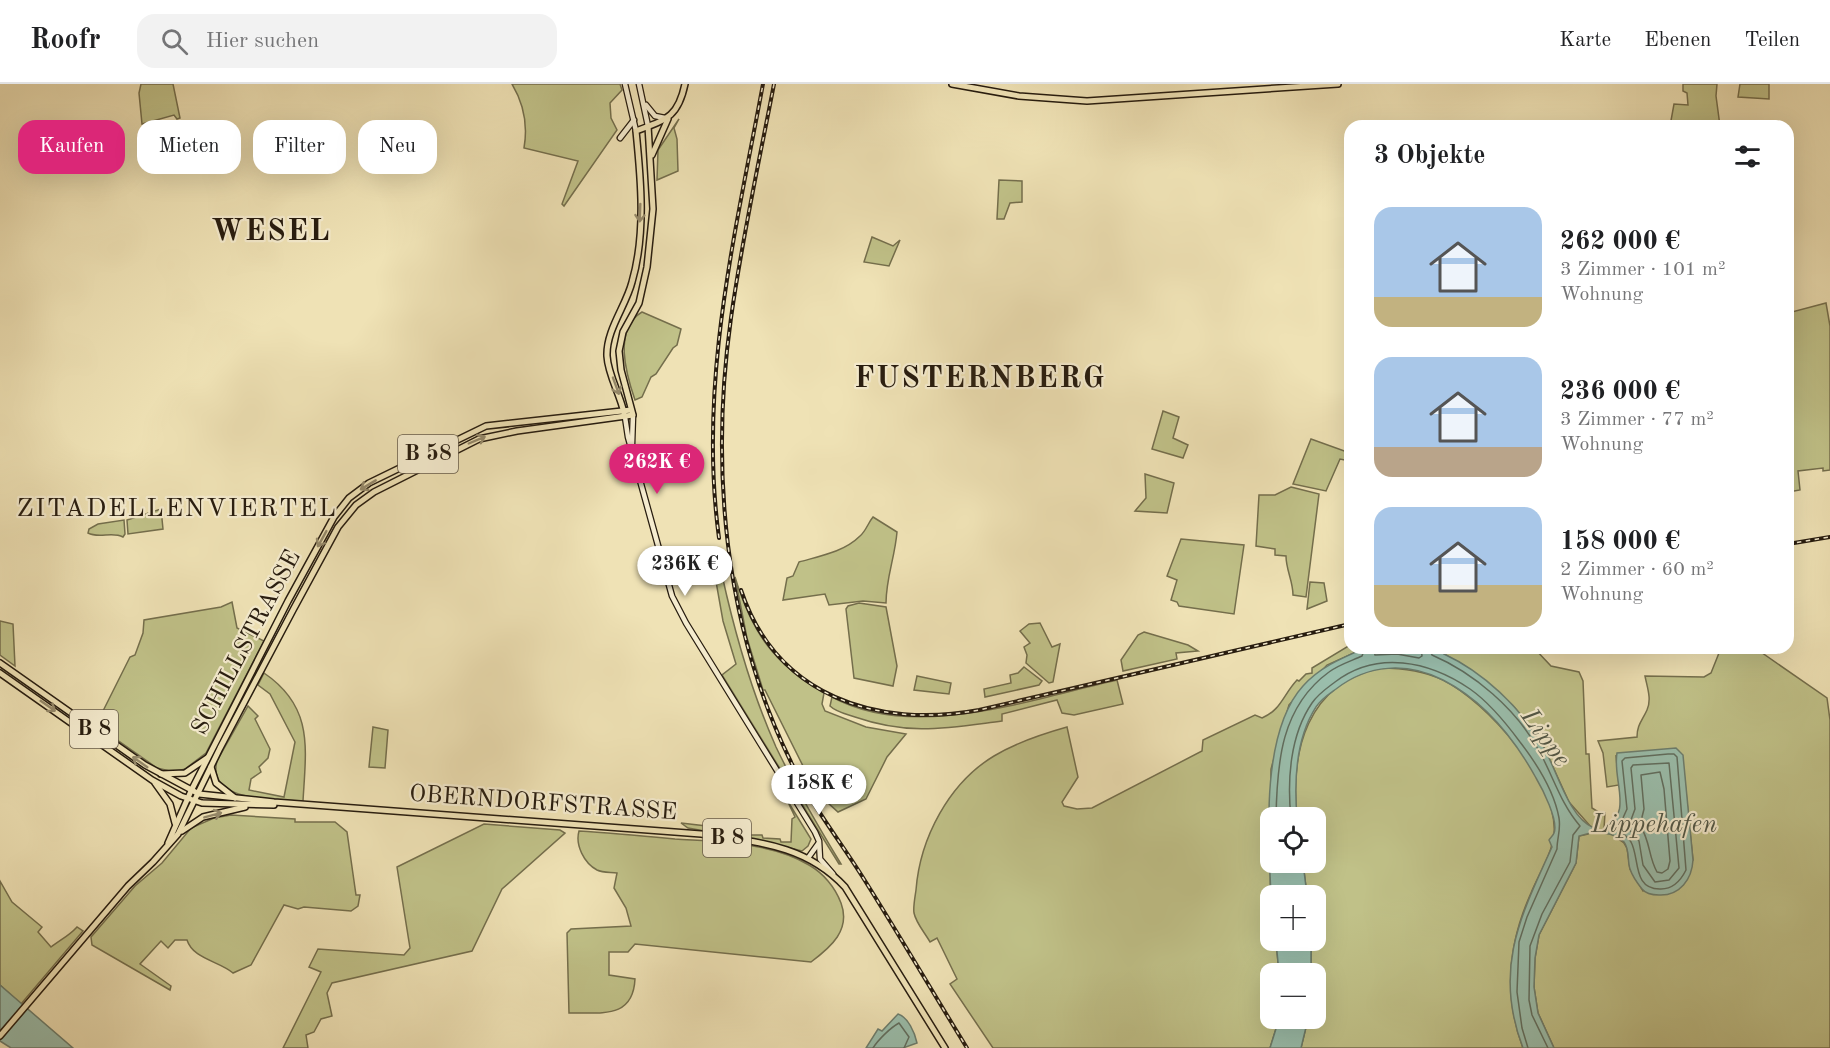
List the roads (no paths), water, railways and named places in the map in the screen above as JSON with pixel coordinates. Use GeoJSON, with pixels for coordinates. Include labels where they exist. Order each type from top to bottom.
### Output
{"type":"FeatureCollection","features":[{"type":"Feature","properties":{"kind":"main road"},"geometry":{"type":"LineString","coordinates":[[625,84],[636,131],[640,209],[636,265],[627,298],[607,347],[608,362],[625,414],[672,596],[686,623],[815,832],[819,859],[844,887]]}},
{"type":"Feature","properties":{"kind":"main road"},"geometry":{"type":"LineString","coordinates":[[632,446],[632,413],[619,351],[623,332],[639,303],[650,244],[652,209],[648,126],[639,84]]}},
{"type":"Feature","properties":{"kind":"main road"},"geometry":{"type":"LineString","coordinates":[[651,157],[668,119],[679,104],[685,84]]}},
{"type":"Feature","properties":{"kind":"main road"},"geometry":{"type":"LineString","coordinates":[[952,84],[1051,100],[1087,101],[1338,84]]}},
{"type":"Feature","properties":{"kind":"main road"},"geometry":{"type":"LineString","coordinates":[[645,104],[656,116],[668,119]]}},
{"type":"Feature","properties":{"kind":"main road"},"geometry":{"type":"LineString","coordinates":[[636,131],[668,119]]}},
{"type":"Feature","properties":{"kind":"main road"},"geometry":{"type":"LineString","coordinates":[[620,138],[634,120]]}},
{"type":"Feature","properties":{"kind":"main road"},"geometry":{"type":"LineString","coordinates":[[627,298],[639,303]]}},
{"type":"Feature","properties":{"kind":"main road","name":"B 58"},"geometry":{"type":"LineString","coordinates":[[517,427],[632,413]]}},
{"type":"Feature","properties":{"kind":"main road","name":"SCHILLSTRASSE"},"geometry":{"type":"LineString","coordinates":[[0,1036],[128,886],[178,834],[196,802],[242,699],[301,577],[334,517],[357,491],[469,433],[486,426],[517,427]]}},
{"type":"Feature","properties":{"kind":"main road","name":"SCHILLSTRASSE"},"geometry":{"type":"LineString","coordinates":[[167,846],[208,757],[338,527],[365,498],[479,439],[517,427]]}},
{"type":"Feature","properties":{"kind":"main road"},"geometry":{"type":"LineString","coordinates":[[301,577],[309,581]]}},
{"type":"Feature","properties":{"kind":"main road","name":"B 8"},"geometry":{"type":"LineString","coordinates":[[0,663],[159,774],[199,794]]}},
{"type":"Feature","properties":{"kind":"main road","name":"B 8"},"geometry":{"type":"LineString","coordinates":[[0,673],[152,780],[196,802]]}},
{"type":"Feature","properties":{"kind":"main road"},"geometry":{"type":"LineString","coordinates":[[84,732],[90,726]]}},
{"type":"Feature","properties":{"kind":"main road"},"geometry":{"type":"LineString","coordinates":[[159,774],[185,773],[208,757]]}},
{"type":"Feature","properties":{"kind":"main road"},"geometry":{"type":"LineString","coordinates":[[211,766],[216,783],[237,799]]}},
{"type":"Feature","properties":{"kind":"main road"},"geometry":{"type":"LineString","coordinates":[[152,780],[170,804],[175,826]]}},
{"type":"Feature","properties":{"kind":"main road","name":"OBERNDORFSTRASSE"},"geometry":{"type":"LineString","coordinates":[[199,794],[333,807],[701,834],[770,845],[808,858],[835,876],[844,887]]}},
{"type":"Feature","properties":{"kind":"main road","name":"OBERNDORFSTRASSE"},"geometry":{"type":"LineString","coordinates":[[196,802],[252,806],[333,807]]}},
{"type":"Feature","properties":{"kind":"main road","name":"B 8"},"geometry":{"type":"LineString","coordinates":[[178,834],[203,817],[252,806]]}},
{"type":"Feature","properties":{"kind":"main road"},"geometry":{"type":"LineString","coordinates":[[808,858],[818,844]]}},
{"type":"Feature","properties":{"kind":"main road","name":"B 8"},"geometry":{"type":"LineString","coordinates":[[844,887],[945,1048]]}},
{"type":"Feature","properties":{"kind":"water"},"geometry":{"type":"Polygon","coordinates":[[[1350,654],[1444,654],[1473,670],[1512,704],[1533,730],[1570,803],[1577,814],[1594,828],[1594,832],[1579,836],[1576,863],[1539,935],[1534,987],[1538,1013],[1554,1048],[1523,1048],[1514,1020],[1510,994],[1514,944],[1530,897],[1552,847],[1549,840],[1554,834],[1554,821],[1546,797],[1527,763],[1508,735],[1485,710],[1443,680],[1416,670],[1388,668],[1361,675],[1328,695],[1318,704],[1309,719],[1298,760],[1297,807],[1269,807],[1274,757],[1280,730],[1289,706],[1310,679],[1350,654]]]}},
{"type":"Feature","properties":{"kind":"water","name":"Lippehafen"},"geometry":{"type":"Polygon","coordinates":[[[1676,748],[1683,755],[1693,860],[1690,874],[1684,885],[1673,893],[1659,895],[1644,891],[1639,885],[1629,866],[1624,842],[1620,838],[1603,833],[1618,814],[1620,805],[1617,753],[1676,748]]]}},
{"type":"Feature","properties":{"kind":"water"},"geometry":{"type":"Polygon","coordinates":[[[1270,873],[1304,873],[1306,885],[1271,885],[1270,873]]]}},
{"type":"Feature","properties":{"kind":"water"},"geometry":{"type":"Polygon","coordinates":[[[1277,951],[1311,951],[1311,963],[1278,963],[1277,951]]]}},
{"type":"Feature","properties":{"kind":"water"},"geometry":{"type":"Polygon","coordinates":[[[0,985],[73,1048],[11,1048],[0,1041],[0,985]]]}},
{"type":"Feature","properties":{"kind":"water"},"geometry":{"type":"Polygon","coordinates":[[[898,1014],[908,1022],[917,1043],[903,1048],[866,1048],[878,1029],[882,1031],[898,1014]]]}},
{"type":"Feature","properties":{"kind":"water"},"geometry":{"type":"Polygon","coordinates":[[[1276,1029],[1306,1029],[1301,1048],[1270,1048],[1276,1029]]]}},
{"type":"Feature","properties":{"kind":"railway"},"geometry":{"type":"LineString","coordinates":[[719,538],[714,480],[713,423],[716,366],[731,253],[763,84]]}},
{"type":"Feature","properties":{"kind":"railway"},"geometry":{"type":"LineString","coordinates":[[774,84],[740,259],[725,374],[722,431],[723,488],[728,545],[737,601],[750,656],[768,710],[791,762],[815,806],[875,897],[967,1048]]}},
{"type":"Feature","properties":{"kind":"railway"},"geometry":{"type":"LineString","coordinates":[[1794,543],[1830,537]]}},
{"type":"Feature","properties":{"kind":"railway"},"geometry":{"type":"LineString","coordinates":[[741,590],[757,626],[779,656],[805,680],[835,697],[868,708],[904,714],[941,715],[979,710],[1344,625]]}},
{"type":"Feature","properties":{"kind":"district","name":"WESEL"},"geometry":{"type":"Point","coordinates":[271,232]}},
{"type":"Feature","properties":{"kind":"district","name":"FUSTERNBERG"},"geometry":{"type":"Point","coordinates":[980,379]}},
{"type":"Feature","properties":{"kind":"district","name":"ZITADELLENVIERTEL"},"geometry":{"type":"Point","coordinates":[177,509]}},
{"type":"Feature","properties":{"kind":"water label","name":"Lippe"},"geometry":{"type":"Point","coordinates":[1545,738]}}]}
